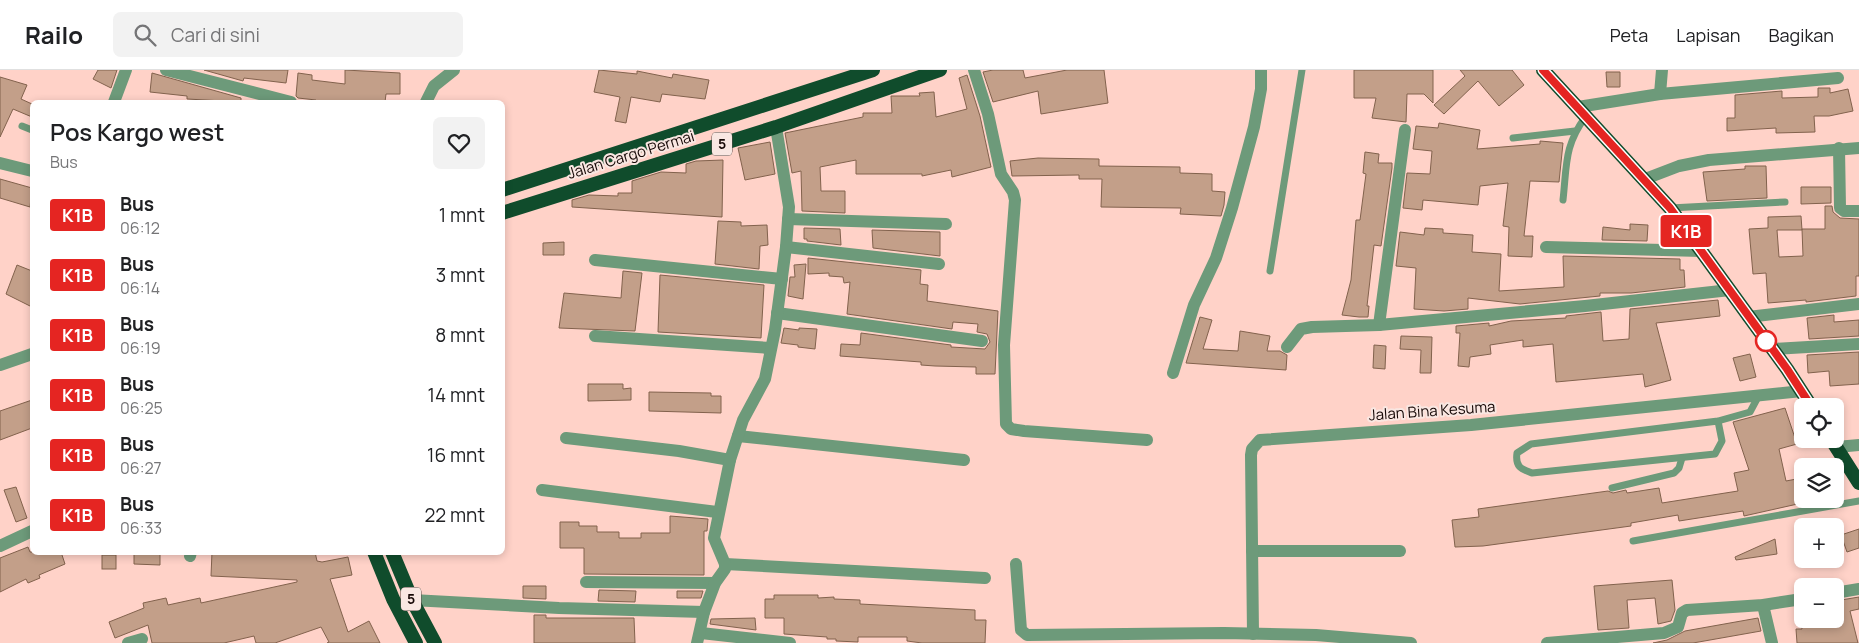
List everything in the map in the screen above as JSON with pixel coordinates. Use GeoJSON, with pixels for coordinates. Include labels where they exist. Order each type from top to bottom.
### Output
{"type":"FeatureCollection","features":[{"type":"Feature","properties":{"kind":"highway","name":"Jalan Cargo Permai"},"geometry":{"type":"LineString","coordinates":[[505,189],[873,70]]}},
{"type":"Feature","properties":{"kind":"highway","name":"Jalan Cargo Permai"},"geometry":{"type":"LineString","coordinates":[[505,212],[776,127],[940,70]]}},
{"type":"Feature","properties":{"kind":"highway"},"geometry":{"type":"LineString","coordinates":[[1543,70],[1670,208],[1806,398]]}},
{"type":"Feature","properties":{"kind":"highway"},"geometry":{"type":"LineString","coordinates":[[1837,448],[1859,483]]}},
{"type":"Feature","properties":{"kind":"highway","name":"5"},"geometry":{"type":"LineString","coordinates":[[375,555],[393,599],[416,643]]}},
{"type":"Feature","properties":{"kind":"highway","name":"5"},"geometry":{"type":"LineString","coordinates":[[393,555],[412,600],[435,643]]}},
{"type":"Feature","properties":{"kind":"street"},"geometry":{"type":"LineString","coordinates":[[115,100],[126,70]]}},
{"type":"Feature","properties":{"kind":"street"},"geometry":{"type":"LineString","coordinates":[[166,70],[283,100]]}},
{"type":"Feature","properties":{"kind":"street"},"geometry":{"type":"LineString","coordinates":[[427,100],[434,86],[454,70]]}},
{"type":"Feature","properties":{"kind":"street"},"geometry":{"type":"LineString","coordinates":[[974,70],[988,114],[1001,174],[1013,192],[1015,200],[1004,360],[1004,397],[1008,427],[1024,432],[1147,440]]}},
{"type":"Feature","properties":{"kind":"street"},"geometry":{"type":"LineString","coordinates":[[1173,373],[1194,304],[1216,258],[1239,183],[1258,106],[1261,70]]}},
{"type":"Feature","properties":{"kind":"street"},"geometry":{"type":"LineString","coordinates":[[1660,94],[1662,70]]}},
{"type":"Feature","properties":{"kind":"street"},"geometry":{"type":"LineString","coordinates":[[1582,112],[1660,94],[1838,78]]}},
{"type":"Feature","properties":{"kind":"street"},"geometry":{"type":"LineString","coordinates":[[776,127],[787,191],[788,219],[777,313],[765,379],[747,412],[738,436],[717,512],[714,538],[725,564],[725,569],[715,583],[704,612],[699,638],[790,643]]}},
{"type":"Feature","properties":{"kind":"street"},"geometry":{"type":"LineString","coordinates":[[1379,325],[1404,130]]}},
{"type":"Feature","properties":{"kind":"street"},"geometry":{"type":"LineString","coordinates":[[1839,148],[1840,208],[1844,211],[1859,211]]}},
{"type":"Feature","properties":{"kind":"street"},"geometry":{"type":"LineString","coordinates":[[1645,180],[1679,166],[1709,160],[1839,148],[1859,148]]}},
{"type":"Feature","properties":{"kind":"street"},"geometry":{"type":"LineString","coordinates":[[0,163],[30,170]]}},
{"type":"Feature","properties":{"kind":"street"},"geometry":{"type":"LineString","coordinates":[[788,219],[946,224]]}},
{"type":"Feature","properties":{"kind":"street"},"geometry":{"type":"LineString","coordinates":[[786,246],[939,264]]}},
{"type":"Feature","properties":{"kind":"street"},"geometry":{"type":"LineString","coordinates":[[1546,246],[1702,251]]}},
{"type":"Feature","properties":{"kind":"street"},"geometry":{"type":"LineString","coordinates":[[595,260],[782,279]]}},
{"type":"Feature","properties":{"kind":"street"},"geometry":{"type":"LineString","coordinates":[[1287,347],[1301,329],[1379,325],[1585,306],[1730,290]]}},
{"type":"Feature","properties":{"kind":"street"},"geometry":{"type":"LineString","coordinates":[[1748,316],[1859,304]]}},
{"type":"Feature","properties":{"kind":"street"},"geometry":{"type":"LineString","coordinates":[[777,313],[982,341]]}},
{"type":"Feature","properties":{"kind":"street"},"geometry":{"type":"LineString","coordinates":[[595,336],[770,348]]}},
{"type":"Feature","properties":{"kind":"street"},"geometry":{"type":"LineString","coordinates":[[1772,349],[1859,344]]}},
{"type":"Feature","properties":{"kind":"street"},"geometry":{"type":"LineString","coordinates":[[0,365],[30,355]]}},
{"type":"Feature","properties":{"kind":"street","name":"Jalan Bina Kesuma"},"geometry":{"type":"LineString","coordinates":[[1254,638],[1251,455],[1252,449],[1260,440],[1471,425],[1802,391]]}},
{"type":"Feature","properties":{"kind":"street"},"geometry":{"type":"LineString","coordinates":[[738,436],[964,460]]}},
{"type":"Feature","properties":{"kind":"street"},"geometry":{"type":"LineString","coordinates":[[566,438],[678,451],[730,460]]}},
{"type":"Feature","properties":{"kind":"street"},"geometry":{"type":"LineString","coordinates":[[1844,444],[1859,446]]}},
{"type":"Feature","properties":{"kind":"street"},"geometry":{"type":"LineString","coordinates":[[542,490],[717,512]]}},
{"type":"Feature","properties":{"kind":"street"},"geometry":{"type":"LineString","coordinates":[[0,546],[30,532]]}},
{"type":"Feature","properties":{"kind":"street"},"geometry":{"type":"LineString","coordinates":[[1252,551],[1400,551]]}},
{"type":"Feature","properties":{"kind":"street"},"geometry":{"type":"LineString","coordinates":[[725,564],[985,578]]}},
{"type":"Feature","properties":{"kind":"street"},"geometry":{"type":"LineString","coordinates":[[1016,564],[1021,630],[1027,635],[1048,639],[1254,638],[1316,635],[1411,643]]}},
{"type":"Feature","properties":{"kind":"street"},"geometry":{"type":"LineString","coordinates":[[586,582],[715,583]]}},
{"type":"Feature","properties":{"kind":"street"},"geometry":{"type":"LineString","coordinates":[[1844,592],[1859,589]]}},
{"type":"Feature","properties":{"kind":"street"},"geometry":{"type":"LineString","coordinates":[[412,600],[559,608],[704,612]]}},
{"type":"Feature","properties":{"kind":"street"},"geometry":{"type":"LineString","coordinates":[[1547,643],[1654,639],[1678,627],[1682,613],[1687,610],[1763,605],[1794,600]]}},
{"type":"Feature","properties":{"kind":"street"},"geometry":{"type":"LineString","coordinates":[[1763,605],[1772,643]]}},
{"type":"Feature","properties":{"kind":"street"},"geometry":{"type":"LineString","coordinates":[[128,643],[142,639]]}},
{"type":"Feature","properties":{"kind":"lane"},"geometry":{"type":"LineString","coordinates":[[1270,271],[1302,70]]}},
{"type":"Feature","properties":{"kind":"lane"},"geometry":{"type":"LineString","coordinates":[[1563,200],[1569,147],[1582,112]]}},
{"type":"Feature","properties":{"kind":"lane"},"geometry":{"type":"LineString","coordinates":[[22,126],[30,129]]}},
{"type":"Feature","properties":{"kind":"lane"},"geometry":{"type":"LineString","coordinates":[[1513,138],[1575,131]]}},
{"type":"Feature","properties":{"kind":"lane"},"geometry":{"type":"LineString","coordinates":[[1670,208],[1785,202]]}},
{"type":"Feature","properties":{"kind":"lane"},"geometry":{"type":"LineString","coordinates":[[1718,421],[1722,441],[1715,454],[1532,473],[1520,468],[1516,462],[1516,453],[1531,444],[1718,421],[1750,412],[1758,397]]}},
{"type":"Feature","properties":{"kind":"lane"},"geometry":{"type":"LineString","coordinates":[[1612,488],[1674,473],[1679,468],[1682,458]]}},
{"type":"Feature","properties":{"kind":"lane"},"geometry":{"type":"LineString","coordinates":[[1633,541],[1859,501]]}},
{"type":"Feature","properties":{"kind":"building"},"geometry":{"type":"Polygon","coordinates":[[[98,70],[117,70],[111,88],[93,79],[98,70]]]}},
{"type":"Feature","properties":{"kind":"building"},"geometry":{"type":"Polygon","coordinates":[[[204,70],[288,70],[286,83],[244,78],[243,81],[204,70]]]}},
{"type":"Feature","properties":{"kind":"building"},"geometry":{"type":"Polygon","coordinates":[[[345,70],[400,73],[400,94],[386,94],[385,100],[316,100],[298,98],[296,96],[298,73],[312,75],[312,80],[345,84],[345,70]]]}},
{"type":"Feature","properties":{"kind":"building"},"geometry":{"type":"Polygon","coordinates":[[[599,70],[637,74],[637,71],[672,78],[673,74],[709,80],[705,99],[662,94],[660,102],[631,97],[626,123],[615,121],[620,97],[594,92],[599,70]]]}},
{"type":"Feature","properties":{"kind":"building"},"geometry":{"type":"Polygon","coordinates":[[[1023,70],[1025,78],[1067,70],[1104,70],[1108,103],[1041,114],[1038,91],[993,102],[983,72],[1023,70]]]}},
{"type":"Feature","properties":{"kind":"building"},"geometry":{"type":"Polygon","coordinates":[[[1354,70],[1433,70],[1433,103],[1424,94],[1407,94],[1406,122],[1372,118],[1376,98],[1354,98],[1354,70]]]}},
{"type":"Feature","properties":{"kind":"building"},"geometry":{"type":"Polygon","coordinates":[[[1460,70],[1512,70],[1524,85],[1499,106],[1478,81],[1444,114],[1434,105],[1465,76],[1460,70]]]}},
{"type":"Feature","properties":{"kind":"building"},"geometry":{"type":"Polygon","coordinates":[[[1606,72],[1620,72],[1620,87],[1607,87],[1606,72]]]}},
{"type":"Feature","properties":{"kind":"building"},"geometry":{"type":"Polygon","coordinates":[[[152,73],[241,98],[241,100],[187,99],[187,96],[150,92],[152,73]]]}},
{"type":"Feature","properties":{"kind":"building"},"geometry":{"type":"Polygon","coordinates":[[[967,75],[980,116],[991,167],[952,177],[951,170],[922,176],[922,174],[856,174],[856,160],[820,167],[821,191],[845,191],[845,213],[802,211],[801,171],[792,173],[785,133],[863,117],[863,113],[892,113],[891,96],[920,96],[919,93],[934,92],[936,117],[967,109],[959,78],[967,75]]]}},
{"type":"Feature","properties":{"kind":"building"},"geometry":{"type":"Polygon","coordinates":[[[0,77],[27,85],[21,99],[30,103],[30,116],[13,109],[0,137],[0,77]]]}},
{"type":"Feature","properties":{"kind":"building"},"geometry":{"type":"Polygon","coordinates":[[[1818,88],[1830,88],[1830,93],[1848,89],[1853,111],[1829,116],[1814,116],[1815,132],[1776,133],[1776,128],[1727,131],[1727,118],[1735,118],[1735,95],[1782,91],[1782,98],[1818,97],[1818,88]]]}},
{"type":"Feature","properties":{"kind":"building"},"geometry":{"type":"Polygon","coordinates":[[[1439,123],[1480,130],[1477,149],[1540,144],[1540,141],[1563,143],[1559,182],[1530,181],[1524,236],[1533,236],[1532,257],[1508,256],[1509,227],[1503,226],[1508,183],[1480,186],[1478,205],[1423,200],[1422,210],[1403,208],[1407,173],[1430,174],[1432,151],[1413,149],[1416,126],[1438,128],[1439,123]]]}},
{"type":"Feature","properties":{"kind":"building"},"geometry":{"type":"Polygon","coordinates":[[[770,142],[775,174],[745,180],[738,148],[770,142]]]}},
{"type":"Feature","properties":{"kind":"building"},"geometry":{"type":"Polygon","coordinates":[[[1365,152],[1379,154],[1378,163],[1392,163],[1392,168],[1381,246],[1374,245],[1367,306],[1369,306],[1368,317],[1359,317],[1342,315],[1351,280],[1356,220],[1360,220],[1366,174],[1363,173],[1365,152]]]}},
{"type":"Feature","properties":{"kind":"building"},"geometry":{"type":"Polygon","coordinates":[[[1038,158],[1099,159],[1099,166],[1180,167],[1180,173],[1212,174],[1212,191],[1225,192],[1221,216],[1180,214],[1181,208],[1101,207],[1102,179],[1079,179],[1079,175],[1012,176],[1010,161],[1038,158]]]}},
{"type":"Feature","properties":{"kind":"building"},"geometry":{"type":"Polygon","coordinates":[[[723,160],[722,217],[572,207],[572,200],[589,195],[618,196],[618,193],[632,193],[632,181],[661,172],[686,173],[686,164],[696,161],[723,160]]]}},
{"type":"Feature","properties":{"kind":"building"},"geometry":{"type":"Polygon","coordinates":[[[1745,166],[1766,166],[1767,198],[1707,201],[1703,172],[1745,169],[1745,166]]]}},
{"type":"Feature","properties":{"kind":"building"},"geometry":{"type":"Polygon","coordinates":[[[0,179],[30,187],[30,207],[0,198],[0,179]]]}},
{"type":"Feature","properties":{"kind":"building"},"geometry":{"type":"Polygon","coordinates":[[[1801,187],[1831,187],[1831,203],[1801,204],[1801,187]]]}},
{"type":"Feature","properties":{"kind":"building"},"geometry":{"type":"Polygon","coordinates":[[[1825,206],[1832,206],[1833,212],[1840,218],[1859,219],[1859,276],[1856,276],[1856,296],[1806,302],[1806,300],[1768,303],[1766,273],[1753,274],[1749,229],[1768,228],[1768,217],[1801,216],[1802,230],[1777,230],[1779,257],[1803,256],[1802,229],[1825,229],[1825,206]]]}},
{"type":"Feature","properties":{"kind":"building"},"geometry":{"type":"Polygon","coordinates":[[[718,221],[741,222],[741,226],[767,225],[768,245],[760,246],[759,269],[715,264],[718,221]]]}},
{"type":"Feature","properties":{"kind":"building"},"geometry":{"type":"Polygon","coordinates":[[[1630,224],[1648,225],[1647,241],[1602,240],[1603,227],[1630,230],[1630,224]]]}},
{"type":"Feature","properties":{"kind":"building"},"geometry":{"type":"Polygon","coordinates":[[[804,228],[840,229],[841,245],[807,241],[807,239],[804,239],[804,228]]]}},
{"type":"Feature","properties":{"kind":"building"},"geometry":{"type":"Polygon","coordinates":[[[1425,228],[1443,229],[1443,233],[1473,235],[1472,252],[1501,254],[1499,291],[1564,287],[1563,256],[1680,259],[1680,270],[1684,270],[1685,287],[1631,293],[1600,293],[1600,296],[1520,304],[1468,298],[1468,309],[1444,311],[1414,309],[1416,268],[1396,266],[1400,232],[1424,235],[1425,228]]]}},
{"type":"Feature","properties":{"kind":"building"},"geometry":{"type":"Polygon","coordinates":[[[872,230],[940,232],[940,256],[873,248],[872,230]]]}},
{"type":"Feature","properties":{"kind":"building"},"geometry":{"type":"Polygon","coordinates":[[[564,242],[564,255],[543,255],[543,243],[564,242]]]}},
{"type":"Feature","properties":{"kind":"building"},"geometry":{"type":"Polygon","coordinates":[[[808,258],[921,270],[920,284],[928,285],[927,301],[998,311],[995,374],[976,374],[976,367],[921,365],[921,362],[840,356],[841,344],[860,345],[861,333],[951,345],[951,347],[985,349],[990,342],[987,334],[977,332],[978,324],[953,322],[952,329],[847,314],[850,282],[844,283],[843,277],[829,276],[829,273],[808,274],[808,258]]]}},
{"type":"Feature","properties":{"kind":"building"},"geometry":{"type":"Polygon","coordinates":[[[806,264],[803,299],[788,296],[790,277],[795,277],[794,265],[806,264]]]}},
{"type":"Feature","properties":{"kind":"building"},"geometry":{"type":"Polygon","coordinates":[[[17,265],[30,270],[30,306],[6,294],[17,265]]]}},
{"type":"Feature","properties":{"kind":"building"},"geometry":{"type":"Polygon","coordinates":[[[623,271],[642,273],[635,331],[559,328],[564,293],[621,298],[623,271]]]}},
{"type":"Feature","properties":{"kind":"building"},"geometry":{"type":"Polygon","coordinates":[[[660,275],[764,285],[761,338],[658,332],[660,275]]]}},
{"type":"Feature","properties":{"kind":"building"},"geometry":{"type":"Polygon","coordinates":[[[1718,300],[1720,316],[1656,323],[1671,380],[1645,387],[1643,374],[1556,382],[1553,344],[1523,347],[1523,340],[1490,345],[1491,354],[1470,357],[1469,367],[1458,366],[1460,333],[1456,333],[1456,326],[1489,323],[1489,326],[1511,321],[1566,318],[1566,316],[1601,312],[1603,341],[1629,339],[1630,309],[1718,300]]]}},
{"type":"Feature","properties":{"kind":"building"},"geometry":{"type":"Polygon","coordinates":[[[1834,315],[1834,322],[1859,320],[1859,336],[1809,339],[1807,318],[1834,315]]]}},
{"type":"Feature","properties":{"kind":"building"},"geometry":{"type":"Polygon","coordinates":[[[1200,317],[1212,320],[1203,349],[1238,351],[1240,331],[1270,336],[1267,351],[1280,351],[1287,355],[1286,370],[1186,363],[1200,317]]]}},
{"type":"Feature","properties":{"kind":"building"},"geometry":{"type":"Polygon","coordinates":[[[784,328],[799,330],[799,328],[817,329],[815,349],[781,343],[784,328]]]}},
{"type":"Feature","properties":{"kind":"building"},"geometry":{"type":"Polygon","coordinates":[[[1401,336],[1432,337],[1431,373],[1420,373],[1421,350],[1400,349],[1401,336]]]}},
{"type":"Feature","properties":{"kind":"building"},"geometry":{"type":"Polygon","coordinates":[[[1374,345],[1386,346],[1385,369],[1373,368],[1374,345]]]}},
{"type":"Feature","properties":{"kind":"building"},"geometry":{"type":"Polygon","coordinates":[[[1859,352],[1859,384],[1830,386],[1829,371],[1808,373],[1807,355],[1859,352]]]}},
{"type":"Feature","properties":{"kind":"building"},"geometry":{"type":"Polygon","coordinates":[[[1750,354],[1756,377],[1740,381],[1733,358],[1750,354]]]}},
{"type":"Feature","properties":{"kind":"building"},"geometry":{"type":"Polygon","coordinates":[[[588,384],[623,384],[623,389],[631,388],[631,400],[588,401],[588,384]]]}},
{"type":"Feature","properties":{"kind":"building"},"geometry":{"type":"Polygon","coordinates":[[[649,392],[711,393],[711,396],[721,396],[721,413],[649,411],[649,392]]]}},
{"type":"Feature","properties":{"kind":"building"},"geometry":{"type":"Polygon","coordinates":[[[30,401],[30,429],[0,440],[0,411],[30,401]]]}},
{"type":"Feature","properties":{"kind":"building"},"geometry":{"type":"Polygon","coordinates":[[[1785,408],[1794,435],[1794,445],[1779,449],[1786,481],[1794,480],[1794,505],[1744,516],[1743,511],[1679,521],[1678,515],[1631,523],[1631,526],[1483,546],[1455,547],[1452,520],[1479,517],[1478,509],[1608,491],[1613,493],[1626,490],[1627,493],[1659,488],[1662,503],[1738,491],[1734,473],[1749,470],[1733,422],[1785,408]]]}},
{"type":"Feature","properties":{"kind":"building"},"geometry":{"type":"Polygon","coordinates":[[[16,487],[27,518],[16,522],[4,490],[16,487]]]}},
{"type":"Feature","properties":{"kind":"building"},"geometry":{"type":"Polygon","coordinates":[[[670,516],[708,519],[707,531],[704,531],[704,575],[584,574],[584,548],[560,548],[560,522],[579,522],[579,526],[597,526],[597,532],[619,532],[619,538],[641,538],[641,533],[670,533],[670,516]]]}},
{"type":"Feature","properties":{"kind":"building"},"geometry":{"type":"Polygon","coordinates":[[[1859,529],[1859,548],[1847,552],[1844,544],[1844,534],[1859,529]]]}},
{"type":"Feature","properties":{"kind":"building"},"geometry":{"type":"Polygon","coordinates":[[[1775,539],[1777,554],[1736,560],[1735,557],[1775,539]]]}},
{"type":"Feature","properties":{"kind":"building"},"geometry":{"type":"Polygon","coordinates":[[[28,547],[30,555],[62,555],[65,564],[39,575],[40,578],[28,583],[26,579],[0,592],[0,558],[28,547]]]}},
{"type":"Feature","properties":{"kind":"building"},"geometry":{"type":"Polygon","coordinates":[[[102,555],[116,555],[116,569],[102,569],[102,555]]]}},
{"type":"Feature","properties":{"kind":"building"},"geometry":{"type":"Polygon","coordinates":[[[134,555],[160,555],[160,565],[134,564],[134,555]]]}},
{"type":"Feature","properties":{"kind":"building"},"geometry":{"type":"Polygon","coordinates":[[[212,555],[316,555],[317,561],[322,562],[348,557],[352,575],[330,579],[348,632],[369,621],[380,643],[327,643],[329,642],[321,627],[275,643],[256,643],[254,636],[224,643],[152,643],[148,625],[115,638],[109,622],[144,608],[143,603],[166,598],[168,605],[200,598],[201,603],[297,582],[297,580],[211,576],[212,555]]]}},
{"type":"Feature","properties":{"kind":"building"},"geometry":{"type":"Polygon","coordinates":[[[1672,580],[1675,610],[1671,621],[1658,624],[1655,598],[1627,600],[1629,628],[1598,630],[1594,586],[1672,580]]]}},
{"type":"Feature","properties":{"kind":"building"},"geometry":{"type":"Polygon","coordinates":[[[523,586],[546,586],[546,599],[523,598],[523,586]]]}},
{"type":"Feature","properties":{"kind":"building"},"geometry":{"type":"Polygon","coordinates":[[[599,590],[636,591],[635,602],[598,601],[599,590]]]}},
{"type":"Feature","properties":{"kind":"building"},"geometry":{"type":"Polygon","coordinates":[[[677,591],[703,591],[701,598],[677,598],[677,591]]]}},
{"type":"Feature","properties":{"kind":"building"},"geometry":{"type":"Polygon","coordinates":[[[774,595],[818,595],[818,598],[834,597],[834,599],[860,600],[860,604],[975,610],[975,620],[986,620],[985,643],[922,643],[907,641],[907,637],[858,637],[858,642],[836,641],[836,639],[827,639],[827,637],[784,634],[784,618],[765,618],[765,599],[774,599],[774,595]]]}},
{"type":"Feature","properties":{"kind":"building"},"geometry":{"type":"Polygon","coordinates":[[[1859,597],[1859,609],[1850,611],[1858,643],[1797,643],[1796,629],[1844,628],[1844,600],[1859,597]]]}},
{"type":"Feature","properties":{"kind":"building"},"geometry":{"type":"Polygon","coordinates":[[[534,615],[546,615],[546,618],[634,618],[635,643],[534,643],[534,615]]]}},
{"type":"Feature","properties":{"kind":"building"},"geometry":{"type":"Polygon","coordinates":[[[755,618],[756,630],[710,624],[711,619],[755,618]]]}},
{"type":"Feature","properties":{"kind":"building"},"geometry":{"type":"Polygon","coordinates":[[[1758,618],[1761,631],[1693,643],[1653,643],[1667,640],[1685,631],[1758,618]]]}},
{"type":"Feature","properties":{"kind":"bus line","name":"K1B"},"geometry":{"type":"LineString","coordinates":[[1543,70],[1670,208],[1787,369],[1806,398]]}}]}
